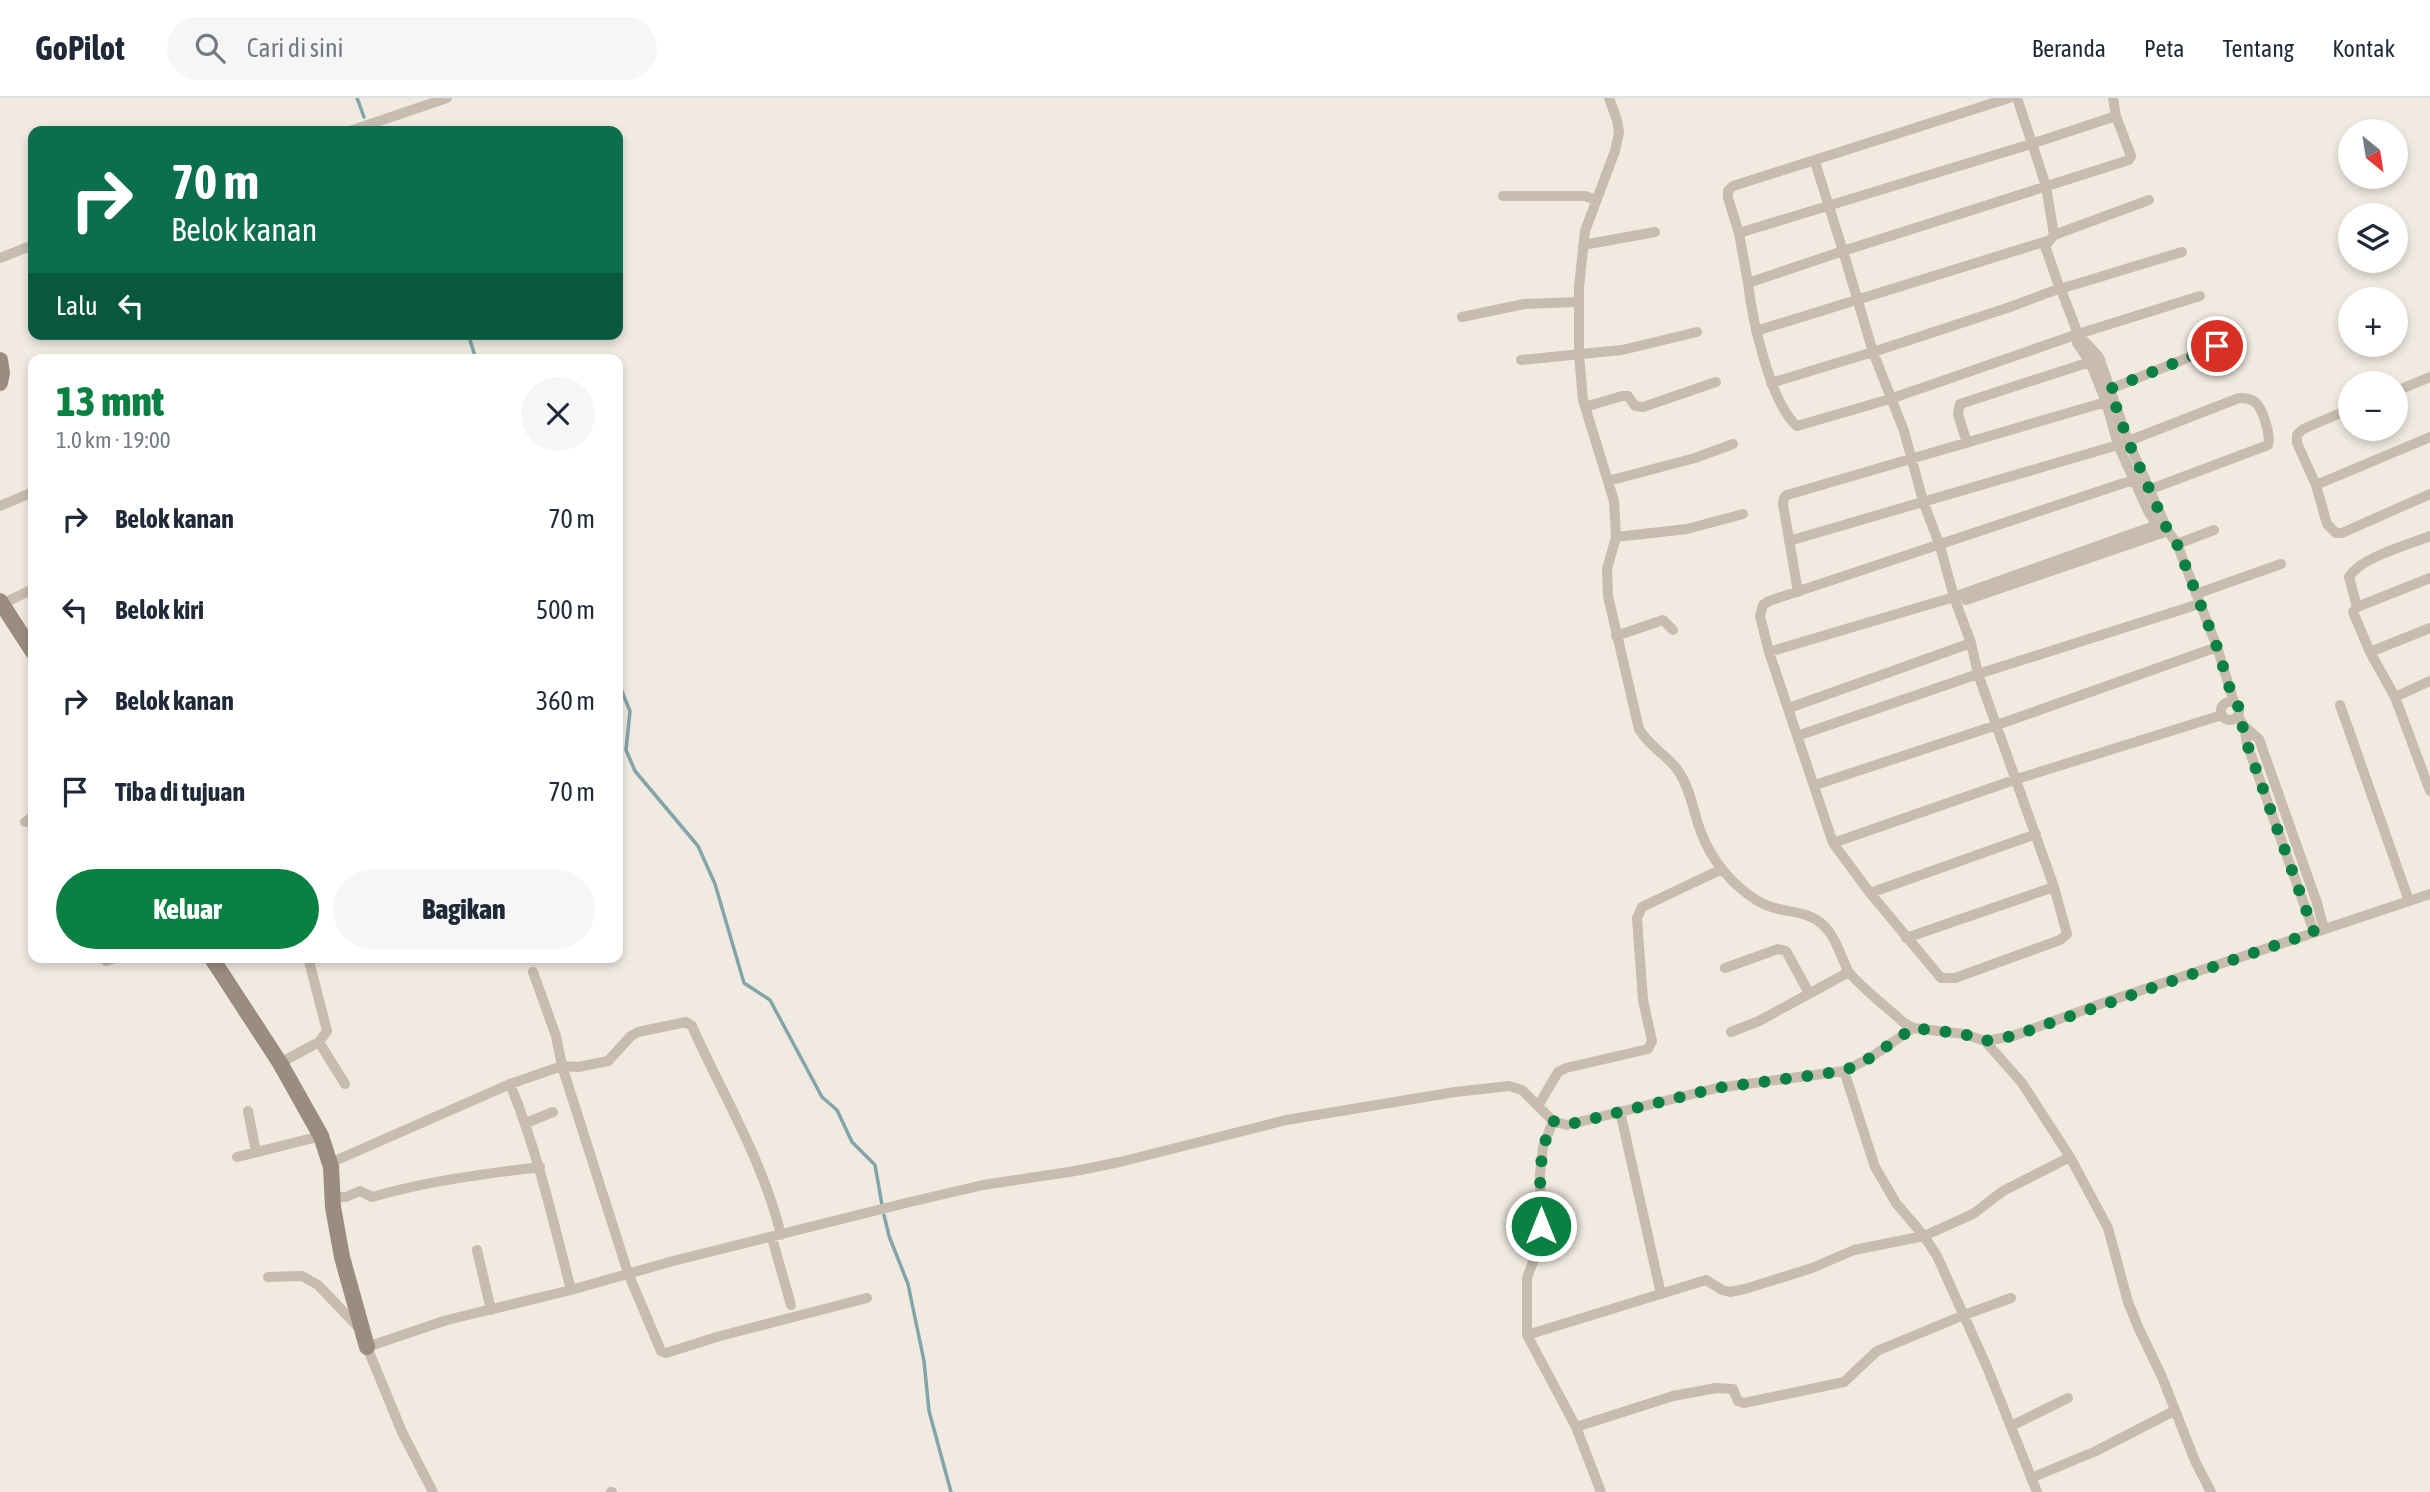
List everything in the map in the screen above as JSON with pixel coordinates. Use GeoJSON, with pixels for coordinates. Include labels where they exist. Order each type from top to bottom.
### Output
{"type":"FeatureCollection","features":[{"type":"Feature","properties":{"kind":"street"},"geometry":{"type":"LineString","coordinates":[[365,126],[447,98]]}},
{"type":"Feature","properties":{"kind":"street"},"geometry":{"type":"LineString","coordinates":[[1609,98],[1619,133],[1615,151],[1591,198],[1570,302],[1572,356],[1614,500],[1616,537],[1607,569],[1607,586],[1616,636],[1639,729],[1644,739],[1678,770],[1687,788],[1701,833],[1722,869],[1757,901],[1773,908],[1808,915],[1824,925],[1849,972],[1903,1022],[1913,1028],[1964,1034],[1985,1041],[2013,1036],[2430,894]]}},
{"type":"Feature","properties":{"kind":"street"},"geometry":{"type":"LineString","coordinates":[[2009,98],[1733,186],[1728,191],[1739,233],[1756,331],[1771,383],[1797,426],[2078,339],[2200,296]]}},
{"type":"Feature","properties":{"kind":"street"},"geometry":{"type":"LineString","coordinates":[[2017,98],[2046,186],[2051,238],[2046,250],[2078,339],[2095,360],[2110,389],[2133,481],[2157,525],[2168,531]]}},
{"type":"Feature","properties":{"kind":"street"},"geometry":{"type":"LineString","coordinates":[[1748,283],[2131,158],[2116,116],[2113,98]]}},
{"type":"Feature","properties":{"kind":"street"},"geometry":{"type":"LineString","coordinates":[[1739,233],[2116,116]]}},
{"type":"Feature","properties":{"kind":"street"},"geometry":{"type":"LineString","coordinates":[[1815,162],[1872,352],[1904,431],[1923,501],[1940,546],[1955,600],[1971,643],[1978,674],[2067,928],[2064,938],[1946,980],[1936,975],[1833,842],[1769,652],[1760,611],[1769,601],[1940,546],[2133,481],[2146,478]]}},
{"type":"Feature","properties":{"kind":"street"},"geometry":{"type":"LineString","coordinates":[[1503,196],[1591,198]]}},
{"type":"Feature","properties":{"kind":"street"},"geometry":{"type":"LineString","coordinates":[[1756,331],[2051,238],[2149,200]]}},
{"type":"Feature","properties":{"kind":"street"},"geometry":{"type":"LineString","coordinates":[[1583,245],[1655,232]]}},
{"type":"Feature","properties":{"kind":"street"},"geometry":{"type":"LineString","coordinates":[[0,258],[28,247]]}},
{"type":"Feature","properties":{"kind":"street"},"geometry":{"type":"LineString","coordinates":[[1771,383],[2182,252]]}},
{"type":"Feature","properties":{"kind":"street"},"geometry":{"type":"LineString","coordinates":[[1462,317],[1524,304],[1570,302]]}},
{"type":"Feature","properties":{"kind":"street"},"geometry":{"type":"LineString","coordinates":[[1521,360],[1622,350],[1697,332]]}},
{"type":"Feature","properties":{"kind":"street"},"geometry":{"type":"LineString","coordinates":[[2110,389],[2217,346]]}},
{"type":"Feature","properties":{"kind":"street"},"geometry":{"type":"LineString","coordinates":[[0,360],[0,383]]}},
{"type":"Feature","properties":{"kind":"street"},"geometry":{"type":"LineString","coordinates":[[2095,360],[2106,402],[2123,443],[2146,478],[2168,531],[2177,544],[2217,647],[2234,702],[2239,707],[2241,721],[2259,739],[2317,903],[2319,931]]}},
{"type":"Feature","properties":{"kind":"street"},"geometry":{"type":"LineString","coordinates":[[1967,443],[1958,414],[1960,404],[2095,360]]}},
{"type":"Feature","properties":{"kind":"street"},"geometry":{"type":"LineString","coordinates":[[2408,386],[2430,377]]}},
{"type":"Feature","properties":{"kind":"street"},"geometry":{"type":"LineString","coordinates":[[1585,407],[1622,396],[1628,396],[1635,406],[1643,407],[1716,382]]}},
{"type":"Feature","properties":{"kind":"street"},"geometry":{"type":"LineString","coordinates":[[1789,541],[2123,443],[2239,398],[2255,402],[2270,439],[2268,445],[2151,489]]}},
{"type":"Feature","properties":{"kind":"street"},"geometry":{"type":"LineString","coordinates":[[1798,592],[1783,501],[1787,495],[2106,402]]}},
{"type":"Feature","properties":{"kind":"street"},"geometry":{"type":"LineString","coordinates":[[2338,415],[2303,429],[2297,435],[2297,443],[2316,485],[2327,524],[2336,533],[2430,494]]}},
{"type":"Feature","properties":{"kind":"street"},"geometry":{"type":"LineString","coordinates":[[2316,485],[2430,437]]}},
{"type":"Feature","properties":{"kind":"street"},"geometry":{"type":"LineString","coordinates":[[1608,481],[1695,458],[1733,444]]}},
{"type":"Feature","properties":{"kind":"street"},"geometry":{"type":"LineString","coordinates":[[0,506],[28,494]]}},
{"type":"Feature","properties":{"kind":"street"},"geometry":{"type":"LineString","coordinates":[[1616,537],[1687,529],[1743,514]]}},
{"type":"Feature","properties":{"kind":"street"},"geometry":{"type":"LineString","coordinates":[[1955,600],[2157,525]]}},
{"type":"Feature","properties":{"kind":"street"},"geometry":{"type":"LineString","coordinates":[[2177,544],[2214,530]]}},
{"type":"Feature","properties":{"kind":"street"},"geometry":{"type":"LineString","coordinates":[[1769,652],[1955,600],[2168,531]]}},
{"type":"Feature","properties":{"kind":"street"},"geometry":{"type":"LineString","coordinates":[[2357,607],[2349,578],[2353,572],[2363,563],[2430,536]]}},
{"type":"Feature","properties":{"kind":"street"},"geometry":{"type":"LineString","coordinates":[[1797,736],[2197,599],[2281,564]]}},
{"type":"Feature","properties":{"kind":"street"},"geometry":{"type":"LineString","coordinates":[[2430,578],[2357,607],[2353,612],[2370,652],[2395,697],[2430,790]]}},
{"type":"Feature","properties":{"kind":"street"},"geometry":{"type":"LineString","coordinates":[[28,591],[1,604],[28,644]]}},
{"type":"Feature","properties":{"kind":"street"},"geometry":{"type":"LineString","coordinates":[[1616,636],[1663,620],[1673,630]]}},
{"type":"Feature","properties":{"kind":"street"},"geometry":{"type":"LineString","coordinates":[[2370,652],[2430,628]]}},
{"type":"Feature","properties":{"kind":"street"},"geometry":{"type":"LineString","coordinates":[[1789,708],[1971,643]]}},
{"type":"Feature","properties":{"kind":"street"},"geometry":{"type":"LineString","coordinates":[[1815,785],[1997,725],[2217,647]]}},
{"type":"Feature","properties":{"kind":"street"},"geometry":{"type":"LineString","coordinates":[[2395,697],[2430,681]]}},
{"type":"Feature","properties":{"kind":"street"},"geometry":{"type":"LineString","coordinates":[[2222,715],[2224,704],[2234,702]]}},
{"type":"Feature","properties":{"kind":"street"},"geometry":{"type":"LineString","coordinates":[[2340,705],[2409,901]]}},
{"type":"Feature","properties":{"kind":"street"},"geometry":{"type":"LineString","coordinates":[[1833,842],[2017,779],[2222,715],[2241,721]]}},
{"type":"Feature","properties":{"kind":"street"},"geometry":{"type":"LineString","coordinates":[[1870,892],[2036,834]]}},
{"type":"Feature","properties":{"kind":"street"},"geometry":{"type":"LineString","coordinates":[[1538,1106],[1558,1072],[1648,1049],[1652,1041],[1643,1000],[1637,918],[1639,912],[1642,907],[1722,869]]}},
{"type":"Feature","properties":{"kind":"street"},"geometry":{"type":"LineString","coordinates":[[1906,938],[2054,887]]}},
{"type":"Feature","properties":{"kind":"street"},"geometry":{"type":"LineString","coordinates":[[1725,968],[1778,949],[1786,951],[1809,993]]}},
{"type":"Feature","properties":{"kind":"street"},"geometry":{"type":"LineString","coordinates":[[215,963],[280,1063],[321,1136],[330,1163],[341,1258],[361,1330],[402,1432],[433,1492]]}},
{"type":"Feature","properties":{"kind":"street"},"geometry":{"type":"LineString","coordinates":[[280,1063],[319,1042],[327,1031],[310,963]]}},
{"type":"Feature","properties":{"kind":"street"},"geometry":{"type":"LineString","coordinates":[[533,972],[556,1036],[562,1066],[628,1273],[663,1352],[867,1298]]}},
{"type":"Feature","properties":{"kind":"street"},"geometry":{"type":"LineString","coordinates":[[1731,1032],[1759,1021],[1849,972]]}},
{"type":"Feature","properties":{"kind":"street"},"geometry":{"type":"LineString","coordinates":[[330,1163],[510,1084],[562,1066],[602,1064],[638,1032],[681,1021],[689,1023],[761,1168],[791,1305]]}},
{"type":"Feature","properties":{"kind":"street"},"geometry":{"type":"LineString","coordinates":[[367,1347],[447,1320],[910,1202],[983,1185],[1120,1162],[1286,1120],[1455,1092],[1509,1086],[1520,1088],[1553,1121],[1567,1125],[1717,1088],[1844,1071],[1870,1058],[1913,1028]]}},
{"type":"Feature","properties":{"kind":"street"},"geometry":{"type":"LineString","coordinates":[[1985,1041],[2021,1083],[2070,1157],[2108,1228],[2128,1302],[2211,1492]]}},
{"type":"Feature","properties":{"kind":"street"},"geometry":{"type":"LineString","coordinates":[[319,1042],[345,1084]]}},
{"type":"Feature","properties":{"kind":"street"},"geometry":{"type":"LineString","coordinates":[[1844,1071],[1875,1167],[1896,1203],[1937,1256],[2037,1492]]}},
{"type":"Feature","properties":{"kind":"street"},"geometry":{"type":"LineString","coordinates":[[510,1084],[540,1167],[571,1290]]}},
{"type":"Feature","properties":{"kind":"street"},"geometry":{"type":"LineString","coordinates":[[248,1111],[256,1152]]}},
{"type":"Feature","properties":{"kind":"street"},"geometry":{"type":"LineString","coordinates":[[1620,1111],[1661,1294]]}},
{"type":"Feature","properties":{"kind":"street"},"geometry":{"type":"LineString","coordinates":[[526,1123],[553,1112]]}},
{"type":"Feature","properties":{"kind":"street"},"geometry":{"type":"LineString","coordinates":[[1553,1121],[1543,1147],[1540,1174],[1541,1232],[1527,1278],[1527,1335],[1576,1427],[1601,1492]]}},
{"type":"Feature","properties":{"kind":"street"},"geometry":{"type":"LineString","coordinates":[[237,1157],[321,1136]]}},
{"type":"Feature","properties":{"kind":"street"},"geometry":{"type":"LineString","coordinates":[[1527,1335],[1706,1280],[1730,1292],[1745,1289],[1812,1268],[1854,1250],[1924,1236],[1973,1214],[2003,1191],[2070,1157]]}},
{"type":"Feature","properties":{"kind":"street"},"geometry":{"type":"LineString","coordinates":[[333,1197],[346,1197],[360,1192],[372,1197],[449,1178],[540,1167]]}},
{"type":"Feature","properties":{"kind":"street"},"geometry":{"type":"LineString","coordinates":[[477,1250],[491,1310]]}},
{"type":"Feature","properties":{"kind":"street"},"geometry":{"type":"LineString","coordinates":[[268,1277],[302,1276],[318,1284],[361,1330]]}},
{"type":"Feature","properties":{"kind":"street"},"geometry":{"type":"LineString","coordinates":[[1576,1427],[1643,1404],[1716,1388],[1733,1389],[1738,1401],[1744,1404],[1838,1384],[1858,1371],[1877,1351],[2011,1298]]}},
{"type":"Feature","properties":{"kind":"street"},"geometry":{"type":"LineString","coordinates":[[2011,1426],[2068,1398]]}},
{"type":"Feature","properties":{"kind":"street"},"geometry":{"type":"LineString","coordinates":[[2031,1478],[2096,1451],[2174,1411]]}},
{"type":"Feature","properties":{"kind":"waterway"},"geometry":{"type":"LineString","coordinates":[[357,98],[364,117]]}},
{"type":"Feature","properties":{"kind":"waterway"},"geometry":{"type":"LineString","coordinates":[[470,340],[474,354]]}},
{"type":"Feature","properties":{"kind":"waterway"},"geometry":{"type":"LineString","coordinates":[[623,694],[630,711],[626,750],[635,771],[698,846],[715,884],[744,983],[770,1000],[822,1097],[837,1110],[852,1142],[875,1165],[882,1205]]}},
{"type":"Feature","properties":{"kind":"waterway"},"geometry":{"type":"LineString","coordinates":[[884,1215],[889,1236],[908,1284],[924,1361],[929,1411],[951,1492]]}},
{"type":"Feature","properties":{"kind":"route"},"geometry":{"type":"LineString","coordinates":[[1541,1226],[1540,1174],[1543,1147],[1553,1121],[1567,1125],[1717,1088],[1844,1071],[1870,1058],[1913,1028],[1964,1034],[1985,1041],[2013,1036],[2314,932],[2247,744],[2244,726],[2238,716],[2239,707],[2234,702],[2217,647],[2177,544],[2168,531],[2128,441],[2110,389],[2217,346]]}}]}
